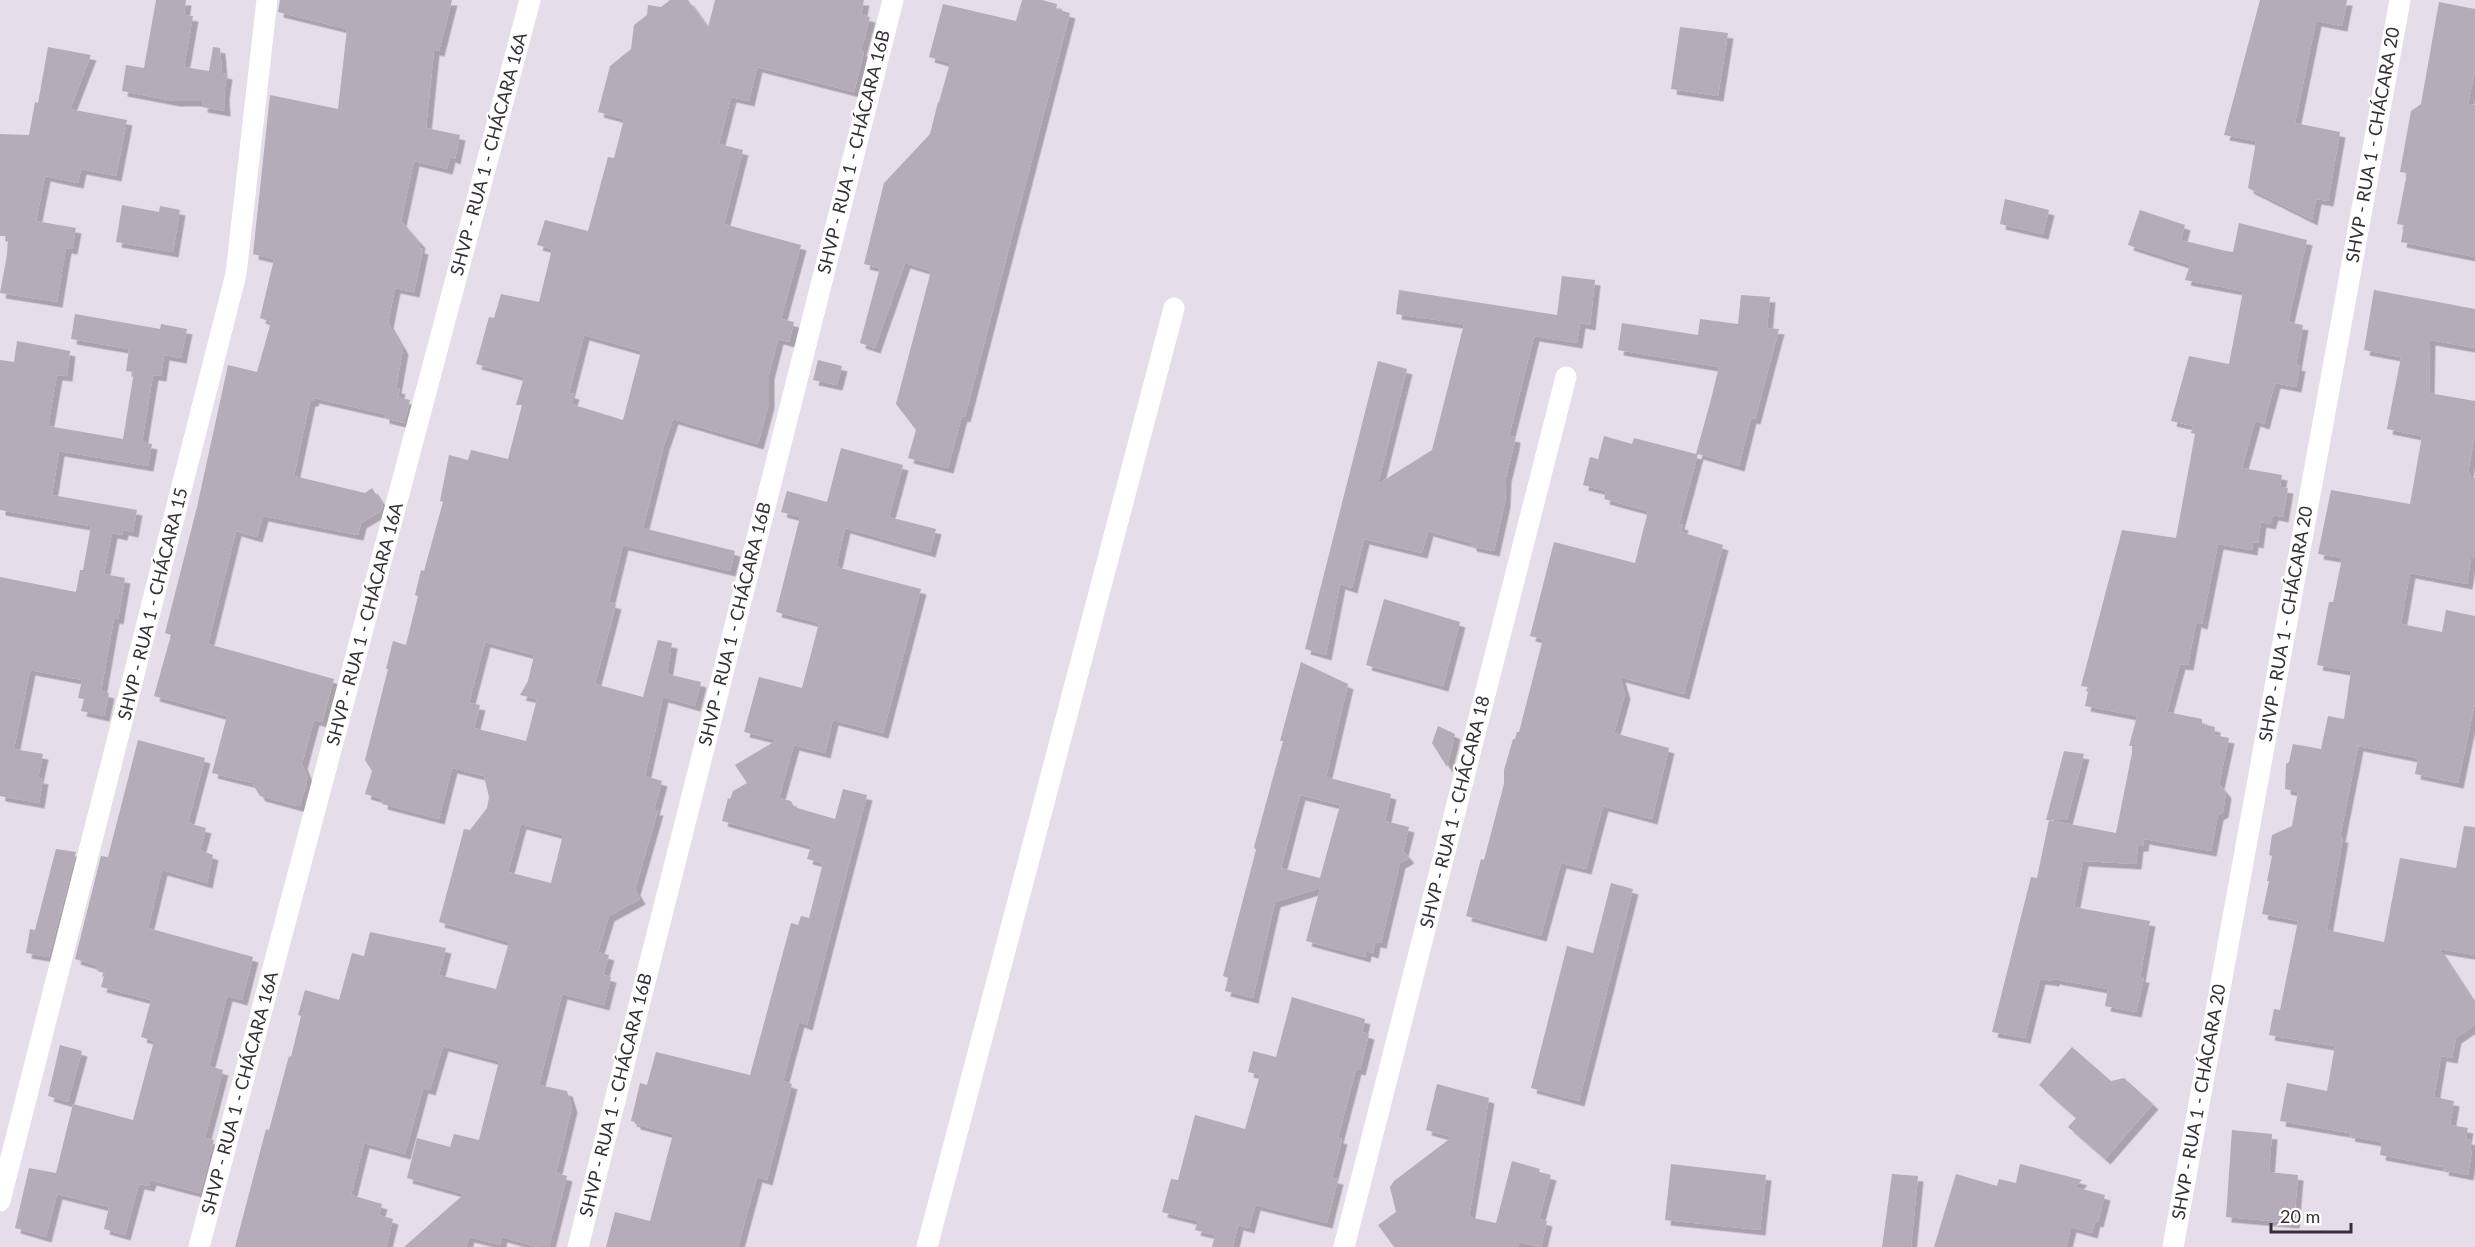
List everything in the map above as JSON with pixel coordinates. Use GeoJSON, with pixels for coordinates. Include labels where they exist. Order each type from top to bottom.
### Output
{"type":"FeatureCollection","features":[{"type":"Feature","properties":{"kind":"street","name":"SHVP - RUA 1 - CHÁCARA 15"},"geometry":{"type":"LineString","coordinates":[[0,1201],[232,293],[239,257],[267,0]]}},
{"type":"Feature","properties":{"kind":"street","name":"SHVP - RUA 1 - CHÁCARA 16A"},"geometry":{"type":"LineString","coordinates":[[199,1247],[530,0]]}},
{"type":"Feature","properties":{"kind":"street","name":"SHVP - RUA 1 - CHÁCARA 16B"},"geometry":{"type":"LineString","coordinates":[[578,1247],[893,0]]}},
{"type":"Feature","properties":{"kind":"street","name":"SHVP - RUA 1 - CHÁCARA 20"},"geometry":{"type":"LineString","coordinates":[[2173,1247],[2400,0]]}},
{"type":"Feature","properties":{"kind":"street"},"geometry":{"type":"LineString","coordinates":[[927,1247],[1174,308]]}},
{"type":"Feature","properties":{"kind":"street","name":"SHVP - RUA 1 - CHÁCARA 18"},"geometry":{"type":"LineString","coordinates":[[1344,1247],[1566,377]]}},
{"type":"Feature","properties":{"kind":"building"},"geometry":{"type":"Polygon","coordinates":[[[156,0],[186,0],[184,15],[193,16],[184,67],[209,71],[213,47],[220,48],[222,73],[227,74],[224,94],[225,111],[202,107],[203,101],[174,101],[122,91],[126,65],[144,68],[156,0]]]}},
{"type":"Feature","properties":{"kind":"building"},"geometry":{"type":"Polygon","coordinates":[[[280,0],[452,0],[439,51],[434,50],[426,128],[460,135],[455,159],[450,157],[447,169],[414,161],[401,221],[420,243],[419,248],[423,249],[414,292],[395,288],[388,323],[403,349],[396,388],[400,389],[398,397],[410,400],[404,423],[384,418],[384,414],[314,398],[310,401],[294,476],[365,493],[372,488],[383,505],[381,511],[361,523],[358,535],[263,516],[257,537],[236,531],[208,644],[334,679],[322,722],[314,720],[302,764],[308,778],[300,806],[260,796],[252,783],[212,773],[227,716],[154,696],[171,635],[165,633],[197,507],[228,365],[257,372],[271,322],[260,318],[274,259],[253,254],[270,95],[338,109],[347,29],[278,12],[280,0]]]}},
{"type":"Feature","properties":{"kind":"building"},"geometry":{"type":"Polygon","coordinates":[[[670,0],[688,0],[708,28],[715,0],[864,0],[861,15],[870,17],[854,92],[757,67],[749,101],[731,97],[719,144],[743,150],[724,224],[801,245],[781,319],[794,322],[789,342],[778,339],[769,374],[769,403],[758,444],[673,419],[664,445],[643,528],[735,551],[730,571],[623,545],[609,602],[616,604],[595,684],[643,697],[658,640],[672,643],[667,674],[701,682],[695,706],[663,697],[645,776],[662,781],[654,810],[658,810],[635,890],[640,899],[609,916],[598,952],[609,955],[603,975],[611,977],[604,1005],[562,994],[539,1085],[567,1091],[572,1107],[556,1173],[567,1176],[549,1247],[538,1247],[502,1237],[500,1245],[469,1237],[466,1247],[404,1247],[464,1194],[407,1178],[417,1138],[450,1147],[454,1134],[479,1140],[499,1061],[443,1046],[430,1090],[423,1088],[405,1154],[364,1143],[351,1195],[382,1204],[379,1215],[393,1219],[386,1247],[235,1247],[266,1129],[269,1130],[289,1056],[291,1057],[305,990],[339,1000],[352,953],[364,956],[370,932],[446,948],[439,975],[496,989],[509,942],[439,922],[464,829],[470,830],[487,808],[489,797],[484,776],[452,768],[439,819],[382,804],[383,799],[365,794],[372,771],[365,760],[393,641],[406,645],[418,596],[415,595],[421,570],[424,571],[443,502],[440,501],[449,455],[468,460],[471,450],[508,459],[522,405],[516,405],[524,377],[476,364],[489,317],[494,318],[501,294],[539,302],[552,249],[537,245],[545,220],[588,231],[608,157],[614,158],[624,119],[598,112],[610,66],[631,49],[634,25],[647,15],[648,5],[661,7],[670,0]],[[584,335],[569,393],[574,394],[571,404],[623,420],[641,351],[584,335]],[[485,642],[469,703],[480,705],[474,728],[526,741],[537,699],[520,695],[528,681],[534,655],[485,642]],[[521,824],[508,872],[551,883],[563,835],[521,824]]]}},
{"type":"Feature","properties":{"kind":"building"},"geometry":{"type":"Polygon","coordinates":[[[1022,0],[1042,0],[1057,4],[1056,9],[1070,13],[965,417],[962,416],[948,468],[908,458],[916,430],[896,404],[931,271],[905,263],[875,348],[860,343],[880,268],[864,264],[884,183],[930,134],[950,63],[929,57],[943,4],[1016,21],[1022,0]]]}},
{"type":"Feature","properties":{"kind":"building"},"geometry":{"type":"Polygon","coordinates":[[[2260,0],[2347,0],[2342,26],[2316,21],[2295,123],[2340,132],[2328,201],[2316,199],[2312,220],[2248,188],[2256,141],[2224,135],[2260,0]]]}},
{"type":"Feature","properties":{"kind":"building"},"geometry":{"type":"Polygon","coordinates":[[[2439,2],[2475,9],[2475,70],[2468,104],[2475,105],[2475,257],[2401,242],[2404,225],[2397,224],[2407,173],[2400,172],[2411,111],[2421,104],[2439,2]]]}},
{"type":"Feature","properties":{"kind":"building"},"geometry":{"type":"Polygon","coordinates":[[[1680,27],[1728,33],[1718,96],[1671,89],[1680,27]]]}},
{"type":"Feature","properties":{"kind":"building"},"geometry":{"type":"Polygon","coordinates":[[[48,47],[91,55],[70,109],[127,120],[116,176],[81,169],[78,183],[45,176],[36,221],[76,228],[72,249],[66,248],[57,302],[0,293],[8,236],[0,236],[0,134],[29,135],[35,102],[38,103],[48,47]]]}},
{"type":"Feature","properties":{"kind":"building"},"geometry":{"type":"Polygon","coordinates":[[[2005,199],[2049,210],[2043,234],[2000,224],[2005,199]]]}},
{"type":"Feature","properties":{"kind":"building"},"geometry":{"type":"Polygon","coordinates":[[[122,205],[159,212],[160,206],[180,210],[173,252],[116,242],[122,205]]]}},
{"type":"Feature","properties":{"kind":"building"},"geometry":{"type":"Polygon","coordinates":[[[2140,210],[2185,225],[2181,240],[2226,251],[2233,252],[2239,223],[2307,240],[2288,322],[2303,325],[2296,365],[2300,366],[2296,387],[2275,383],[2264,424],[2255,421],[2242,468],[2282,475],[2280,487],[2288,488],[2283,517],[2273,515],[2270,524],[2261,522],[2258,543],[2253,542],[2252,550],[2218,544],[2202,624],[2196,622],[2188,665],[2180,664],[2167,712],[2202,719],[2202,724],[2215,727],[2214,735],[2229,738],[2219,784],[2226,793],[2223,812],[2218,815],[2211,851],[2144,839],[2143,846],[2138,846],[2136,864],[2083,861],[2074,907],[2150,921],[2140,977],[2144,977],[2136,1012],[2105,1006],[2108,989],[2054,979],[2054,981],[2040,979],[2025,1038],[1992,1032],[2031,877],[2037,878],[2049,820],[2116,833],[2132,753],[2132,746],[2129,746],[2137,716],[2085,706],[2089,687],[2081,686],[2122,530],[2176,538],[2195,434],[2191,433],[2193,426],[2171,421],[2189,356],[2229,364],[2243,291],[2185,280],[2190,265],[2128,245],[2140,210]]]}},
{"type":"Feature","properties":{"kind":"building"},"geometry":{"type":"Polygon","coordinates":[[[1562,276],[1595,280],[1590,325],[1580,323],[1577,343],[1534,336],[1509,436],[1515,437],[1514,445],[1506,477],[1505,502],[1494,551],[1471,546],[1471,543],[1428,531],[1422,553],[1364,539],[1352,588],[1340,584],[1326,655],[1305,649],[1378,361],[1407,369],[1378,484],[1432,450],[1464,324],[1396,314],[1399,290],[1557,315],[1562,276]]]}},
{"type":"Feature","properties":{"kind":"building"},"geometry":{"type":"Polygon","coordinates":[[[2374,290],[2475,309],[2475,348],[2430,340],[2429,393],[2475,401],[2475,432],[2468,473],[2471,473],[2470,478],[2475,478],[2475,558],[2471,558],[2467,584],[2410,573],[2401,624],[2442,632],[2446,610],[2475,616],[2475,702],[2458,783],[2415,774],[2418,758],[2358,746],[2340,837],[2343,837],[2327,930],[2384,942],[2400,858],[2456,868],[2464,826],[2475,827],[2475,955],[2439,949],[2475,1004],[2475,1025],[2456,1038],[2452,1058],[2441,1056],[2434,1097],[2454,1101],[2450,1125],[2468,1128],[2466,1139],[2471,1140],[2470,1149],[2472,1150],[2468,1175],[2443,1170],[2444,1167],[2380,1155],[2382,1142],[2349,1136],[2350,1133],[2280,1121],[2287,1083],[2327,1091],[2335,1046],[2269,1035],[2274,1009],[2280,1010],[2298,921],[2262,914],[2269,881],[2267,881],[2272,856],[2269,855],[2272,835],[2292,826],[2298,792],[2285,789],[2286,764],[2289,762],[2293,744],[2321,749],[2328,716],[2344,719],[2351,671],[2317,665],[2329,602],[2333,602],[2342,558],[2318,554],[2331,490],[2410,504],[2422,436],[2387,429],[2401,357],[2364,350],[2374,290]]]}},
{"type":"Feature","properties":{"kind":"building"},"geometry":{"type":"Polygon","coordinates":[[[1741,295],[1770,297],[1767,328],[1779,329],[1755,419],[1751,418],[1739,466],[1698,454],[1679,524],[1683,525],[1681,532],[1723,545],[1684,694],[1620,677],[1625,694],[1614,733],[1669,748],[1652,819],[1603,806],[1586,869],[1561,863],[1541,936],[1466,916],[1481,859],[1484,860],[1504,784],[1504,770],[1513,739],[1519,732],[1543,639],[1530,636],[1554,542],[1635,563],[1648,511],[1604,499],[1606,491],[1583,485],[1590,457],[1598,459],[1604,436],[1632,444],[1634,438],[1696,454],[1710,403],[1719,367],[1618,350],[1622,323],[1698,335],[1700,319],[1738,324],[1741,295]]]}},
{"type":"Feature","properties":{"kind":"building"},"geometry":{"type":"Polygon","coordinates":[[[75,314],[160,329],[161,324],[187,329],[181,358],[164,355],[161,376],[153,375],[142,442],[152,444],[148,466],[59,451],[52,495],[137,510],[133,532],[123,530],[122,535],[112,533],[104,574],[125,578],[118,619],[114,618],[101,691],[109,693],[104,716],[81,711],[84,699],[78,698],[82,680],[30,670],[14,749],[43,754],[38,778],[43,779],[39,803],[0,796],[0,577],[76,592],[80,570],[83,570],[91,526],[0,510],[0,360],[14,362],[17,341],[70,351],[67,376],[57,375],[48,426],[123,439],[134,372],[126,371],[129,349],[71,339],[75,314]]]}},
{"type":"Feature","properties":{"kind":"building"},"geometry":{"type":"Polygon","coordinates":[[[818,360],[842,366],[837,385],[813,380],[818,360]]]}},
{"type":"Feature","properties":{"kind":"building"},"geometry":{"type":"Polygon","coordinates":[[[841,448],[903,465],[889,517],[936,529],[930,552],[845,528],[836,567],[921,589],[883,733],[833,720],[825,753],[794,745],[779,798],[791,801],[794,807],[835,819],[843,789],[867,795],[807,1025],[799,1022],[783,1081],[792,1084],[767,1180],[757,1177],[738,1247],[606,1247],[615,1212],[650,1221],[673,1134],[631,1121],[640,1083],[647,1085],[656,1052],[750,1075],[791,923],[798,925],[801,916],[809,918],[823,863],[807,859],[811,846],[722,821],[728,798],[730,799],[733,791],[747,783],[735,765],[777,740],[744,732],[759,677],[802,688],[819,623],[776,612],[800,517],[781,512],[787,491],[827,502],[841,448]]]}},
{"type":"Feature","properties":{"kind":"building"},"geometry":{"type":"Polygon","coordinates":[[[1384,599],[1460,622],[1443,686],[1366,665],[1384,599]]]}},
{"type":"Feature","properties":{"kind":"building"},"geometry":{"type":"Polygon","coordinates":[[[1301,662],[1348,684],[1326,777],[1391,794],[1385,821],[1409,827],[1403,851],[1409,858],[1400,863],[1381,943],[1375,942],[1373,953],[1366,951],[1365,957],[1306,941],[1320,888],[1275,902],[1253,998],[1225,991],[1228,978],[1223,976],[1256,850],[1254,847],[1283,741],[1280,741],[1301,662]],[[1300,795],[1281,868],[1320,878],[1340,805],[1300,795]]]}},
{"type":"Feature","properties":{"kind":"building"},"geometry":{"type":"Polygon","coordinates":[[[1438,726],[1455,734],[1447,767],[1432,743],[1438,726]]]}},
{"type":"Feature","properties":{"kind":"building"},"geometry":{"type":"Polygon","coordinates":[[[138,740],[205,758],[188,823],[206,828],[200,850],[213,855],[207,883],[162,870],[148,928],[253,957],[242,1000],[227,996],[209,1066],[223,1070],[205,1138],[214,1140],[200,1193],[151,1180],[149,1186],[139,1184],[125,1235],[104,1229],[109,1207],[57,1194],[46,1237],[15,1228],[29,1168],[56,1173],[73,1104],[133,1120],[154,1041],[141,1037],[151,1000],[101,987],[105,973],[97,971],[98,966],[75,959],[101,856],[108,857],[138,740]]]}},
{"type":"Feature","properties":{"kind":"building"},"geometry":{"type":"Polygon","coordinates":[[[2064,751],[2084,754],[2067,820],[2046,820],[2064,751]]]}},
{"type":"Feature","properties":{"kind":"building"},"geometry":{"type":"Polygon","coordinates":[[[56,849],[76,852],[49,957],[26,953],[30,929],[35,930],[56,849]]]}},
{"type":"Feature","properties":{"kind":"building"},"geometry":{"type":"Polygon","coordinates":[[[1611,883],[1633,889],[1579,1101],[1531,1088],[1567,946],[1593,953],[1611,883]]]}},
{"type":"Feature","properties":{"kind":"building"},"geometry":{"type":"Polygon","coordinates":[[[1292,997],[1365,1019],[1362,1032],[1369,1034],[1360,1070],[1356,1069],[1338,1138],[1342,1139],[1332,1178],[1338,1179],[1327,1223],[1255,1205],[1249,1228],[1238,1225],[1233,1247],[1212,1247],[1215,1235],[1195,1230],[1198,1221],[1162,1212],[1171,1179],[1178,1180],[1195,1115],[1245,1129],[1260,1075],[1248,1072],[1253,1051],[1276,1057],[1292,997]]]}},
{"type":"Feature","properties":{"kind":"building"},"geometry":{"type":"Polygon","coordinates":[[[60,1045],[82,1051],[68,1102],[48,1096],[60,1045]]]}},
{"type":"Feature","properties":{"kind":"building"},"geometry":{"type":"Polygon","coordinates":[[[2072,1047],[2111,1081],[2124,1078],[2153,1104],[2105,1159],[2068,1127],[2076,1118],[2039,1085],[2072,1047]]]}},
{"type":"Feature","properties":{"kind":"building"},"geometry":{"type":"Polygon","coordinates":[[[1437,1084],[1489,1098],[1469,1217],[1496,1223],[1512,1161],[1540,1169],[1539,1172],[1551,1175],[1539,1219],[1547,1221],[1541,1247],[1518,1242],[1517,1247],[1394,1247],[1378,1225],[1396,1212],[1390,1187],[1394,1181],[1452,1137],[1426,1130],[1437,1084]]]}},
{"type":"Feature","properties":{"kind":"building"},"geometry":{"type":"Polygon","coordinates":[[[2232,1130],[2272,1134],[2269,1172],[2298,1175],[2294,1223],[2226,1217],[2232,1130]]]}},
{"type":"Feature","properties":{"kind":"building"},"geometry":{"type":"Polygon","coordinates":[[[1671,1164],[1766,1175],[1760,1230],[1665,1220],[1671,1164]]]}},
{"type":"Feature","properties":{"kind":"building"},"geometry":{"type":"Polygon","coordinates":[[[2020,1164],[2082,1180],[2075,1187],[2105,1195],[2098,1222],[2095,1221],[2092,1233],[2071,1227],[2066,1247],[1934,1247],[1956,1174],[1997,1186],[1999,1179],[2016,1183],[2020,1164]]]}},
{"type":"Feature","properties":{"kind":"building"},"geometry":{"type":"Polygon","coordinates":[[[1892,1174],[1918,1176],[1911,1247],[1882,1247],[1892,1174]]]}}]}
